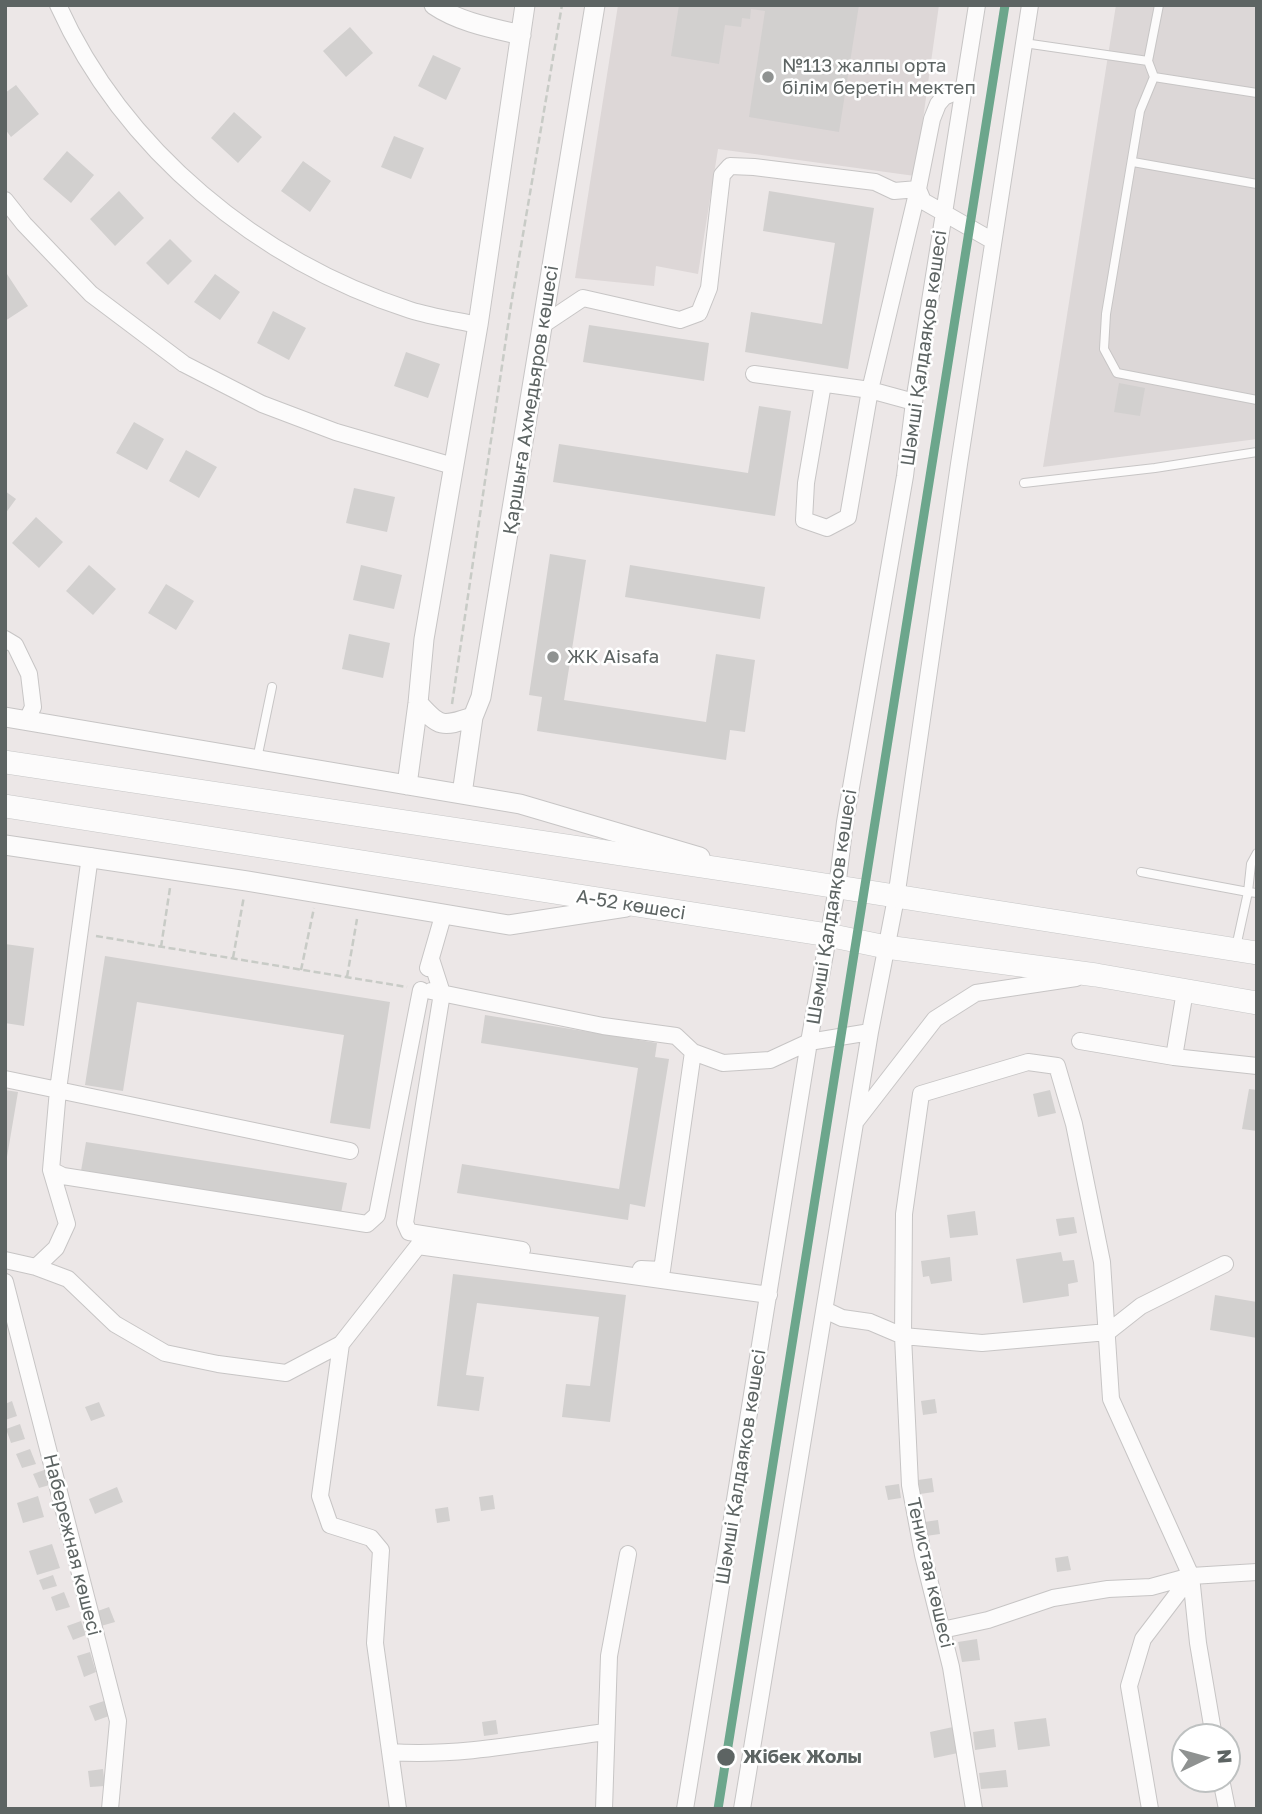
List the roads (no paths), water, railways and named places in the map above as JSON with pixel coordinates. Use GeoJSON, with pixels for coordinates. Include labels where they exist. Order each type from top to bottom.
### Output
{"type":"FeatureCollection","features":[{"type":"Feature","properties":{"kind":"main road"},"geometry":{"type":"LineString","coordinates":[[5,762],[768,876],[1246,951]]}},
{"type":"Feature","properties":{"kind":"main road","name":"А-52 көшесі"},"geometry":{"type":"LineString","coordinates":[[5,806],[828,935],[886,947],[1096,975],[1257,1003]]}},
{"type":"Feature","properties":{"kind":"street"},"geometry":{"type":"LineString","coordinates":[[58,5],[70,31],[110,97],[211,203],[271,247],[328,278],[411,310],[478,325]]}},
{"type":"Feature","properties":{"kind":"street"},"geometry":{"type":"LineString","coordinates":[[434,5],[445,13],[520,35]]}},
{"type":"Feature","properties":{"kind":"street"},"geometry":{"type":"LineString","coordinates":[[407,785],[424,639],[478,325],[525,5]]}},
{"type":"Feature","properties":{"kind":"street","name":"Қаршыға Ахмедьяров көшесі"},"geometry":{"type":"LineString","coordinates":[[462,794],[473,717],[481,697],[544,324],[594,5]]}},
{"type":"Feature","properties":{"kind":"street","name":"Шәмші Қалдаяқов көшесі"},"geometry":{"type":"LineString","coordinates":[[685,1809],[809,1042],[837,888],[845,822],[905,477],[914,402],[977,5]]}},
{"type":"Feature","properties":{"kind":"street"},"geometry":{"type":"LineString","coordinates":[[742,1809],[870,1032],[897,898],[1030,5]]}},
{"type":"Feature","properties":{"kind":"street"},"geometry":{"type":"LineString","coordinates":[[823,384],[806,482],[804,520],[827,528],[848,517],[870,390],[932,119],[944,97],[964,88]]}},
{"type":"Feature","properties":{"kind":"street"},"geometry":{"type":"LineString","coordinates":[[544,324],[583,298],[680,320],[699,313],[709,288],[722,175],[730,166],[875,182],[894,191],[918,188]]}},
{"type":"Feature","properties":{"kind":"street"},"geometry":{"type":"LineString","coordinates":[[918,188],[923,201],[993,241]]}},
{"type":"Feature","properties":{"kind":"street"},"geometry":{"type":"LineString","coordinates":[[5,200],[24,224],[91,293],[184,364],[262,404],[336,432],[453,466]]}},
{"type":"Feature","properties":{"kind":"street"},"geometry":{"type":"LineString","coordinates":[[754,374],[870,390],[914,402]]}},
{"type":"Feature","properties":{"kind":"street"},"geometry":{"type":"LineString","coordinates":[[5,639],[15,645],[29,674],[33,707],[27,720]]}},
{"type":"Feature","properties":{"kind":"street"},"geometry":{"type":"LineString","coordinates":[[418,703],[434,722],[449,725],[473,717]]}},
{"type":"Feature","properties":{"kind":"street"},"geometry":{"type":"LineString","coordinates":[[5,717],[520,804],[768,876]]}},
{"type":"Feature","properties":{"kind":"street"},"geometry":{"type":"LineString","coordinates":[[5,845],[90,856],[509,925],[634,906]]}},
{"type":"Feature","properties":{"kind":"street"},"geometry":{"type":"LineString","coordinates":[[36,1267],[56,1248],[67,1224],[51,1170],[58,1090],[90,856]]}},
{"type":"Feature","properties":{"kind":"street"},"geometry":{"type":"LineString","coordinates":[[51,1170],[63,1176],[367,1224],[377,1215],[421,990],[443,916]]}},
{"type":"Feature","properties":{"kind":"street"},"geometry":{"type":"LineString","coordinates":[[431,959],[442,993],[405,1223],[409,1232],[653,1271],[662,1270],[693,1052]]}},
{"type":"Feature","properties":{"kind":"street"},"geometry":{"type":"LineString","coordinates":[[855,1122],[935,1019],[976,993],[1096,975]]}},
{"type":"Feature","properties":{"kind":"street"},"geometry":{"type":"LineString","coordinates":[[421,990],[603,1026],[676,1036],[693,1052],[723,1063],[770,1060],[809,1042],[870,1032]]}},
{"type":"Feature","properties":{"kind":"street"},"geometry":{"type":"LineString","coordinates":[[1174,1057],[1185,991]]}},
{"type":"Feature","properties":{"kind":"street"},"geometry":{"type":"LineString","coordinates":[[1080,1041],[1174,1057],[1257,1066]]}},
{"type":"Feature","properties":{"kind":"street","name":"Тенистая көшесі"},"geometry":{"type":"LineString","coordinates":[[974,1809],[942,1630],[923,1555],[910,1485],[903,1336],[904,1214],[921,1094],[1028,1062],[1057,1066],[1074,1124],[1102,1262],[1108,1332]]}},
{"type":"Feature","properties":{"kind":"street"},"geometry":{"type":"LineString","coordinates":[[5,1079],[349,1151]]}},
{"type":"Feature","properties":{"kind":"street"},"geometry":{"type":"LineString","coordinates":[[5,1260],[36,1267],[68,1279],[115,1324],[165,1353],[218,1364],[286,1373],[341,1344],[418,1246],[769,1295]]}},
{"type":"Feature","properties":{"kind":"street"},"geometry":{"type":"LineString","coordinates":[[825,1310],[842,1318],[870,1322],[903,1336],[982,1343],[1108,1332],[1141,1306],[1224,1264]]}},
{"type":"Feature","properties":{"kind":"street","name":"Набережная көшесі"},"geometry":{"type":"LineString","coordinates":[[5,1283],[118,1721],[110,1809]]}},
{"type":"Feature","properties":{"kind":"street"},"geometry":{"type":"LineString","coordinates":[[1108,1332],[1111,1399],[1191,1576],[1198,1643],[1212,1723]]}},
{"type":"Feature","properties":{"kind":"street"},"geometry":{"type":"LineString","coordinates":[[341,1344],[320,1496],[330,1525],[371,1538],[381,1550],[375,1643],[398,1809]]}},
{"type":"Feature","properties":{"kind":"street"},"geometry":{"type":"LineString","coordinates":[[604,1809],[609,1656],[628,1554]]}},
{"type":"Feature","properties":{"kind":"street"},"geometry":{"type":"LineString","coordinates":[[942,1630],[988,1620],[1054,1598],[1108,1589],[1151,1587],[1191,1576],[1257,1572]]}},
{"type":"Feature","properties":{"kind":"street"},"geometry":{"type":"LineString","coordinates":[[1150,1809],[1129,1686],[1143,1639],[1191,1576]]}},
{"type":"Feature","properties":{"kind":"street"},"geometry":{"type":"LineString","coordinates":[[390,1752],[424,1755],[606,1732]]}},
{"type":"Feature","properties":{"kind":"lane"},"geometry":{"type":"LineString","coordinates":[[1159,5],[1148,61],[1154,77],[1140,111],[1106,314],[1104,349],[1117,373],[1257,400]]}},
{"type":"Feature","properties":{"kind":"lane"},"geometry":{"type":"LineString","coordinates":[[1024,43],[1148,61]]}},
{"type":"Feature","properties":{"kind":"lane"},"geometry":{"type":"LineString","coordinates":[[1154,77],[1257,93]]}},
{"type":"Feature","properties":{"kind":"lane"},"geometry":{"type":"LineString","coordinates":[[1133,162],[1257,184]]}},
{"type":"Feature","properties":{"kind":"lane"},"geometry":{"type":"LineString","coordinates":[[1024,483],[1155,468],[1257,452]]}},
{"type":"Feature","properties":{"kind":"lane"},"geometry":{"type":"LineString","coordinates":[[257,759],[272,687]]}},
{"type":"Feature","properties":{"kind":"lane"},"geometry":{"type":"LineString","coordinates":[[1246,951],[1252,892],[1251,864],[1257,853]]}},
{"type":"Feature","properties":{"kind":"lane"},"geometry":{"type":"LineString","coordinates":[[1141,872],[1252,892]]}},
{"type":"Feature","properties":{"kind":"place","name":"№113 жалпы орта білім беретін мектеп"},"geometry":{"type":"Point","coordinates":[768,77]}},
{"type":"Feature","properties":{"kind":"place","name":"ЖК Aisafa"},"geometry":{"type":"Point","coordinates":[553,657]}},
{"type":"Feature","properties":{"kind":"place","name":"Жібек Жолы"},"geometry":{"type":"Point","coordinates":[726,1757]}}]}
